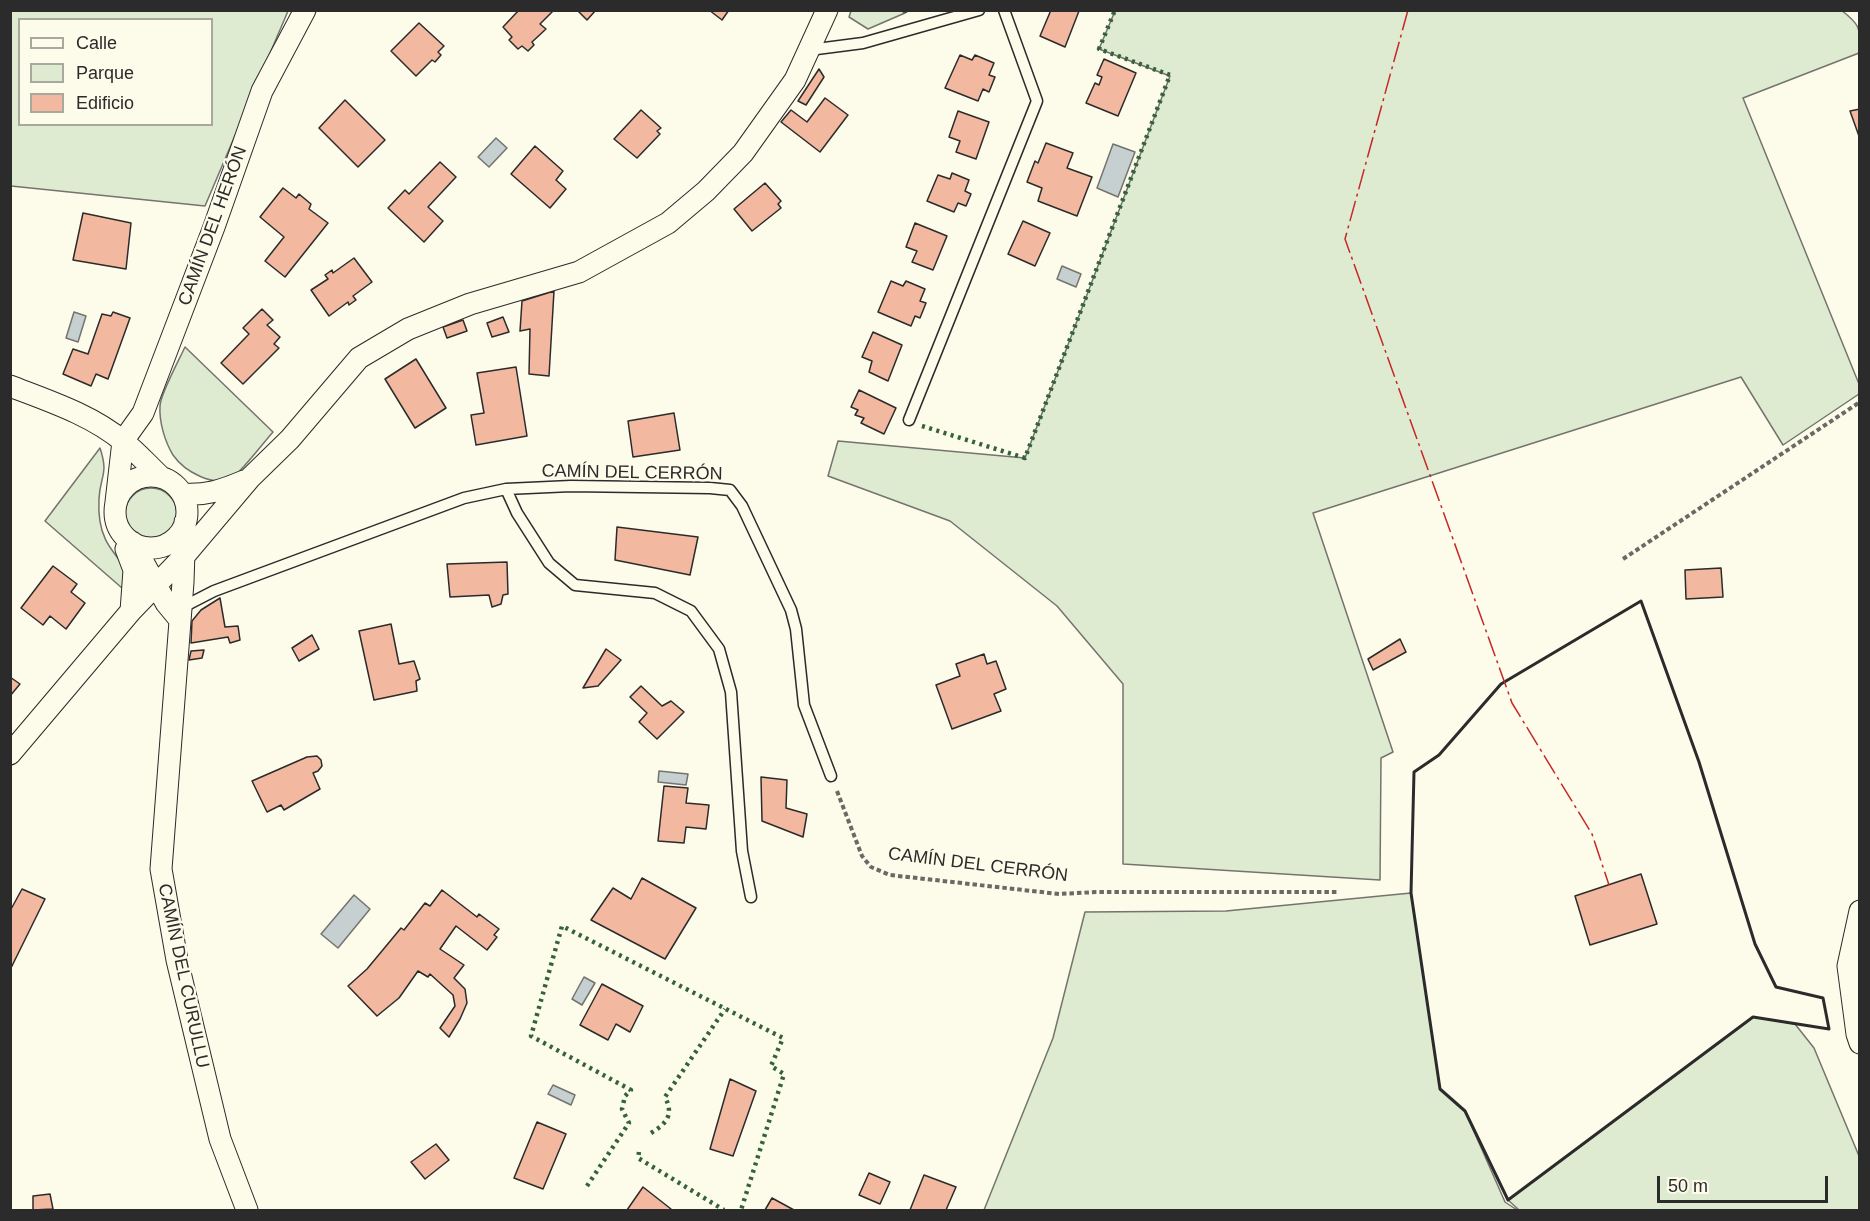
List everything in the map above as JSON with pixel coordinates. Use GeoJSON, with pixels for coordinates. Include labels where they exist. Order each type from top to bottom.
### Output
{"type":"FeatureCollection","features":[{"type":"Feature","properties":{"kind":"street","name":"CAMÍN DEL HERÓN"},"geometry":{"type":"LineString","coordinates":[[123,441],[143,413],[214,227],[262,91],[305,10]]}},
{"type":"Feature","properties":{"kind":"street"},"geometry":{"type":"LineString","coordinates":[[171,604],[185,555],[250,478],[290,439],[359,358],[408,329],[470,304],[579,272],[668,223],[706,191],[743,153],[795,80],[827,10]]}},
{"type":"Feature","properties":{"kind":"street"},"geometry":{"type":"LineString","coordinates":[[10,386],[51,402],[101,426],[123,441],[182,495],[212,494],[250,478]]}},
{"type":"Feature","properties":{"kind":"street"},"geometry":{"type":"LineString","coordinates":[[123,441],[115,511],[171,604]]}},
{"type":"Feature","properties":{"kind":"street"},"geometry":{"type":"LineString","coordinates":[[116,502],[128,483],[138,478],[161,477]]}},
{"type":"Feature","properties":{"kind":"street","name":"CAMÍN DEL CURULLU"},"geometry":{"type":"LineString","coordinates":[[182,495],[185,503],[185,555],[171,604],[161,869],[177,960],[220,1139],[247,1210]]}},
{"type":"Feature","properties":{"kind":"street"},"geometry":{"type":"LineString","coordinates":[[130,539],[151,548],[162,546],[172,540],[185,522]]}},
{"type":"Feature","properties":{"kind":"street"},"geometry":{"type":"LineString","coordinates":[[130,539],[185,555]]}},
{"type":"Feature","properties":{"kind":"street"},"geometry":{"type":"LineString","coordinates":[[10,754],[131,611],[134,570],[130,539]]}},
{"type":"Feature","properties":{"kind":"street"},"geometry":{"type":"LineString","coordinates":[[131,611],[171,604]]}},
{"type":"Feature","properties":{"kind":"street"},"geometry":{"type":"LineString","coordinates":[[1860,911],[1848,966],[1860,1043]]}},
{"type":"Feature","properties":{"kind":"lane"},"geometry":{"type":"LineString","coordinates":[[809,50],[863,43],[980,10]]}},
{"type":"Feature","properties":{"kind":"lane"},"geometry":{"type":"LineString","coordinates":[[909,420],[1037,101],[1004,10]]}},
{"type":"Feature","properties":{"kind":"lane","name":"CAMÍN DEL CERRÓN"},"geometry":{"type":"LineString","coordinates":[[171,604],[214,591],[464,498],[506,489],[571,486],[730,490],[742,506],[791,610],[796,629],[804,705],[831,776]]}},
{"type":"Feature","properties":{"kind":"lane"},"geometry":{"type":"LineString","coordinates":[[506,489],[517,513],[549,563],[575,585],[655,593],[691,611],[719,649],[731,692],[742,851],[751,897]]}},
{"type":"Feature","properties":{"kind":"path"},"geometry":{"type":"LineString","coordinates":[[1623,559],[1860,402]]}},
{"type":"Feature","properties":{"kind":"path","name":"CAMÍN DEL CERRÓN"},"geometry":{"type":"LineString","coordinates":[[831,776],[862,856],[871,867],[890,875],[1059,894],[1339,892]]}},
{"type":"Feature","properties":{"kind":"green space"},"geometry":{"type":"Polygon","coordinates":[[[1841,10],[1853,20],[1858,28],[1859,53],[1743,98],[1859,384],[1859,394],[1783,445],[1741,377],[1313,513],[1393,752],[1381,758],[1380,880],[1123,864],[1123,684],[1057,606],[950,521],[828,476],[838,441],[1025,458],[1170,76],[1099,49],[1115,11],[1841,10]]]}},
{"type":"Feature","properties":{"kind":"green space"},"geometry":{"type":"Polygon","coordinates":[[[11,11],[288,11],[205,206],[11,186],[11,11]]]}},
{"type":"Feature","properties":{"kind":"green space"},"geometry":{"type":"Polygon","coordinates":[[[851,11],[905,11],[905,13],[868,29],[849,17],[851,11]]]}},
{"type":"Feature","properties":{"kind":"green space"},"geometry":{"type":"Polygon","coordinates":[[[185,347],[273,432],[242,468],[226,480],[209,480],[184,467],[173,455],[163,432],[160,419],[161,401],[185,347]]]}},
{"type":"Feature","properties":{"kind":"green space"},"geometry":{"type":"Polygon","coordinates":[[[100,448],[104,470],[99,499],[100,522],[105,539],[129,572],[122,588],[45,521],[100,448]]]}},
{"type":"Feature","properties":{"kind":"green space"},"geometry":{"type":"Polygon","coordinates":[[[151,488],[161,490],[169,496],[175,504],[177,514],[175,524],[169,532],[161,538],[151,540],[141,538],[133,532],[127,524],[125,514],[127,504],[133,496],[141,490],[151,488]]]}},
{"type":"Feature","properties":{"kind":"green space"},"geometry":{"type":"Polygon","coordinates":[[[1411,893],[1440,1089],[1465,1111],[1505,1202],[1517,1210],[984,1210],[1053,1038],[1085,912],[1226,911],[1411,893]]]}},
{"type":"Feature","properties":{"kind":"green space"},"geometry":{"type":"Polygon","coordinates":[[[1753,1017],[1795,1024],[1814,1048],[1859,1156],[1859,1210],[1519,1210],[1508,1200],[1753,1017]]]}},
{"type":"Feature","properties":{"kind":"shaded area"},"geometry":{"type":"Polygon","coordinates":[[[496,138],[507,148],[489,167],[478,157],[496,138]]]}},
{"type":"Feature","properties":{"kind":"shaded area"},"geometry":{"type":"Polygon","coordinates":[[[1113,144],[1135,152],[1118,197],[1097,188],[1113,144]]]}},
{"type":"Feature","properties":{"kind":"shaded area"},"geometry":{"type":"Polygon","coordinates":[[[1062,266],[1081,274],[1076,287],[1057,279],[1062,266]]]}},
{"type":"Feature","properties":{"kind":"shaded area"},"geometry":{"type":"Polygon","coordinates":[[[74,312],[86,316],[78,342],[66,338],[74,312]]]}},
{"type":"Feature","properties":{"kind":"shaded area"},"geometry":{"type":"Polygon","coordinates":[[[659,771],[688,774],[686,785],[658,782],[659,771]]]}},
{"type":"Feature","properties":{"kind":"shaded area"},"geometry":{"type":"Polygon","coordinates":[[[354,895],[370,909],[338,948],[321,934],[354,895]]]}},
{"type":"Feature","properties":{"kind":"shaded area"},"geometry":{"type":"Polygon","coordinates":[[[584,977],[595,983],[582,1005],[572,999],[584,977]]]}},
{"type":"Feature","properties":{"kind":"shaded area"},"geometry":{"type":"Polygon","coordinates":[[[553,1085],[575,1095],[571,1105],[548,1094],[553,1085]]]}},
{"type":"Feature","properties":{"kind":"building"},"geometry":{"type":"Polygon","coordinates":[[[519,10],[554,10],[540,24],[546,29],[532,42],[534,45],[528,51],[522,46],[518,49],[509,40],[512,37],[503,27],[519,10]]]}},
{"type":"Feature","properties":{"kind":"building"},"geometry":{"type":"Polygon","coordinates":[[[577,10],[596,10],[587,20],[577,10]]]}},
{"type":"Feature","properties":{"kind":"building"},"geometry":{"type":"Polygon","coordinates":[[[709,10],[729,10],[722,20],[709,10]]]}},
{"type":"Feature","properties":{"kind":"building"},"geometry":{"type":"Polygon","coordinates":[[[1051,10],[1079,11],[1065,47],[1040,36],[1051,10]]]}},
{"type":"Feature","properties":{"kind":"building"},"geometry":{"type":"Polygon","coordinates":[[[419,23],[444,46],[438,52],[441,55],[435,62],[432,60],[416,76],[391,51],[419,23]]]}},
{"type":"Feature","properties":{"kind":"building"},"geometry":{"type":"Polygon","coordinates":[[[960,55],[972,60],[975,55],[994,63],[989,75],[995,77],[989,92],[983,89],[978,101],[945,88],[960,55]]]}},
{"type":"Feature","properties":{"kind":"building"},"geometry":{"type":"Polygon","coordinates":[[[1104,59],[1136,73],[1118,116],[1086,103],[1095,83],[1099,85],[1102,77],[1097,75],[1104,59]]]}},
{"type":"Feature","properties":{"kind":"building"},"geometry":{"type":"Polygon","coordinates":[[[819,69],[824,77],[806,105],[798,101],[819,69]]]}},
{"type":"Feature","properties":{"kind":"building"},"geometry":{"type":"Polygon","coordinates":[[[825,98],[848,115],[820,152],[781,122],[791,110],[807,122],[825,98]]]}},
{"type":"Feature","properties":{"kind":"building"},"geometry":{"type":"Polygon","coordinates":[[[345,100],[385,140],[358,167],[319,128],[345,100]]]}},
{"type":"Feature","properties":{"kind":"building"},"geometry":{"type":"Polygon","coordinates":[[[1860,109],[1860,139],[1850,111],[1860,109]]]}},
{"type":"Feature","properties":{"kind":"building"},"geometry":{"type":"Polygon","coordinates":[[[641,110],[661,128],[657,131],[660,134],[637,158],[614,139],[641,110]]]}},
{"type":"Feature","properties":{"kind":"building"},"geometry":{"type":"Polygon","coordinates":[[[958,111],[989,122],[976,159],[956,152],[960,141],[949,137],[958,111]]]}},
{"type":"Feature","properties":{"kind":"building"},"geometry":{"type":"Polygon","coordinates":[[[1046,143],[1073,153],[1067,168],[1092,177],[1077,216],[1038,201],[1042,188],[1027,182],[1035,161],[1038,163],[1046,143]]]}},
{"type":"Feature","properties":{"kind":"building"},"geometry":{"type":"Polygon","coordinates":[[[535,146],[563,171],[556,180],[566,189],[550,208],[511,174],[535,146]]]}},
{"type":"Feature","properties":{"kind":"building"},"geometry":{"type":"Polygon","coordinates":[[[440,162],[456,177],[428,207],[443,221],[424,242],[388,208],[405,190],[409,194],[440,162]]]}},
{"type":"Feature","properties":{"kind":"building"},"geometry":{"type":"Polygon","coordinates":[[[952,173],[969,180],[965,191],[971,194],[966,206],[958,203],[954,212],[927,201],[938,175],[950,179],[952,173]]]}},
{"type":"Feature","properties":{"kind":"building"},"geometry":{"type":"Polygon","coordinates":[[[765,183],[781,201],[778,204],[781,208],[752,231],[734,209],[765,183]]]}},
{"type":"Feature","properties":{"kind":"building"},"geometry":{"type":"Polygon","coordinates":[[[283,188],[296,198],[299,194],[311,204],[309,209],[328,223],[285,277],[265,261],[284,237],[260,217],[283,188]]]}},
{"type":"Feature","properties":{"kind":"building"},"geometry":{"type":"Polygon","coordinates":[[[83,213],[131,223],[126,269],[73,260],[83,213]]]}},
{"type":"Feature","properties":{"kind":"building"},"geometry":{"type":"Polygon","coordinates":[[[1023,221],[1050,233],[1035,266],[1008,254],[1023,221]]]}},
{"type":"Feature","properties":{"kind":"building"},"geometry":{"type":"Polygon","coordinates":[[[915,223],[947,236],[933,270],[912,262],[917,251],[906,247],[915,223]]]}},
{"type":"Feature","properties":{"kind":"building"},"geometry":{"type":"Polygon","coordinates":[[[354,258],[372,282],[353,296],[356,300],[349,305],[348,302],[329,316],[311,290],[328,279],[325,275],[332,270],[333,273],[354,258]]]}},
{"type":"Feature","properties":{"kind":"building"},"geometry":{"type":"Polygon","coordinates":[[[891,281],[903,286],[906,281],[925,289],[920,301],[926,303],[920,318],[915,316],[911,326],[878,312],[891,281]]]}},
{"type":"Feature","properties":{"kind":"building"},"geometry":{"type":"Polygon","coordinates":[[[554,291],[549,376],[529,374],[530,329],[520,331],[522,301],[554,291]]]}},
{"type":"Feature","properties":{"kind":"building"},"geometry":{"type":"Polygon","coordinates":[[[262,309],[273,320],[267,325],[280,337],[274,344],[279,348],[243,384],[221,363],[249,334],[243,328],[262,309]]]}},
{"type":"Feature","properties":{"kind":"building"},"geometry":{"type":"Polygon","coordinates":[[[113,312],[130,318],[108,379],[96,374],[91,386],[63,374],[73,349],[88,354],[102,314],[111,316],[113,312]]]}},
{"type":"Feature","properties":{"kind":"building"},"geometry":{"type":"Polygon","coordinates":[[[503,317],[509,332],[492,337],[487,323],[503,317]]]}},
{"type":"Feature","properties":{"kind":"building"},"geometry":{"type":"Polygon","coordinates":[[[463,320],[467,331],[447,338],[443,327],[463,320]]]}},
{"type":"Feature","properties":{"kind":"building"},"geometry":{"type":"Polygon","coordinates":[[[873,332],[902,345],[888,381],[869,372],[872,361],[862,357],[873,332]]]}},
{"type":"Feature","properties":{"kind":"building"},"geometry":{"type":"Polygon","coordinates":[[[416,359],[446,408],[415,428],[385,379],[416,359]]]}},
{"type":"Feature","properties":{"kind":"building"},"geometry":{"type":"Polygon","coordinates":[[[516,367],[527,436],[476,445],[471,415],[484,413],[477,373],[516,367]]]}},
{"type":"Feature","properties":{"kind":"building"},"geometry":{"type":"Polygon","coordinates":[[[859,390],[896,408],[884,434],[861,423],[864,418],[855,415],[858,410],[851,407],[859,390]]]}},
{"type":"Feature","properties":{"kind":"building"},"geometry":{"type":"Polygon","coordinates":[[[674,413],[680,450],[633,457],[628,421],[674,413]]]}},
{"type":"Feature","properties":{"kind":"building"},"geometry":{"type":"Polygon","coordinates":[[[617,527],[698,537],[690,575],[615,560],[617,527]]]}},
{"type":"Feature","properties":{"kind":"building"},"geometry":{"type":"Polygon","coordinates":[[[507,562],[508,594],[503,595],[501,604],[492,607],[489,595],[450,597],[447,564],[507,562]]]}},
{"type":"Feature","properties":{"kind":"building"},"geometry":{"type":"Polygon","coordinates":[[[53,566],[77,584],[71,592],[85,603],[66,629],[50,616],[43,625],[21,608],[53,566]]]}},
{"type":"Feature","properties":{"kind":"building"},"geometry":{"type":"Polygon","coordinates":[[[1721,568],[1723,597],[1686,599],[1685,570],[1721,568]]]}},
{"type":"Feature","properties":{"kind":"building"},"geometry":{"type":"Polygon","coordinates":[[[220,598],[225,627],[238,626],[240,640],[230,643],[228,637],[191,643],[192,621],[201,610],[220,598]]]}},
{"type":"Feature","properties":{"kind":"building"},"geometry":{"type":"Polygon","coordinates":[[[391,624],[399,664],[414,661],[420,679],[416,681],[417,691],[374,700],[359,631],[391,624]]]}},
{"type":"Feature","properties":{"kind":"building"},"geometry":{"type":"Polygon","coordinates":[[[312,635],[319,649],[299,661],[292,648],[312,635]]]}},
{"type":"Feature","properties":{"kind":"building"},"geometry":{"type":"Polygon","coordinates":[[[1400,639],[1406,652],[1373,670],[1368,659],[1400,639]]]}},
{"type":"Feature","properties":{"kind":"building"},"geometry":{"type":"Polygon","coordinates":[[[606,649],[621,660],[598,686],[583,688],[606,649]]]}},
{"type":"Feature","properties":{"kind":"building"},"geometry":{"type":"Polygon","coordinates":[[[204,650],[202,658],[189,660],[191,651],[204,650]]]}},
{"type":"Feature","properties":{"kind":"building"},"geometry":{"type":"Polygon","coordinates":[[[984,654],[987,664],[996,661],[1006,689],[994,694],[1001,711],[952,729],[936,685],[960,676],[956,664],[984,654]]]}},
{"type":"Feature","properties":{"kind":"building"},"geometry":{"type":"Polygon","coordinates":[[[10,677],[20,684],[10,696],[10,677]]]}},
{"type":"Feature","properties":{"kind":"building"},"geometry":{"type":"Polygon","coordinates":[[[641,686],[662,706],[671,701],[684,712],[657,739],[639,722],[647,713],[630,697],[641,686]]]}},
{"type":"Feature","properties":{"kind":"building"},"geometry":{"type":"Polygon","coordinates":[[[317,756],[322,766],[313,773],[320,789],[284,810],[281,805],[267,812],[252,781],[307,757],[317,756]]]}},
{"type":"Feature","properties":{"kind":"building"},"geometry":{"type":"Polygon","coordinates":[[[761,777],[787,780],[786,808],[807,814],[803,837],[762,821],[761,777]]]}},
{"type":"Feature","properties":{"kind":"building"},"geometry":{"type":"Polygon","coordinates":[[[664,786],[688,788],[686,803],[709,805],[706,829],[686,827],[684,843],[658,841],[664,786]]]}},
{"type":"Feature","properties":{"kind":"building"},"geometry":{"type":"Polygon","coordinates":[[[1641,874],[1657,924],[1590,945],[1575,896],[1641,874]]]}},
{"type":"Feature","properties":{"kind":"building"},"geometry":{"type":"Polygon","coordinates":[[[642,878],[696,908],[665,959],[591,920],[613,888],[631,899],[642,878]]]}},
{"type":"Feature","properties":{"kind":"building"},"geometry":{"type":"Polygon","coordinates":[[[22,889],[45,899],[10,970],[10,911],[22,889]]]}},
{"type":"Feature","properties":{"kind":"building"},"geometry":{"type":"Polygon","coordinates":[[[442,890],[477,917],[479,914],[499,929],[494,935],[497,937],[487,950],[456,926],[440,949],[464,965],[454,978],[465,989],[467,1003],[449,1037],[440,1028],[455,1006],[453,995],[430,974],[428,977],[418,971],[399,998],[377,1016],[348,986],[367,969],[401,928],[404,930],[425,903],[430,906],[442,890]]]}},
{"type":"Feature","properties":{"kind":"building"},"geometry":{"type":"Polygon","coordinates":[[[602,984],[643,1006],[630,1032],[616,1024],[608,1040],[580,1025],[602,984]]]}},
{"type":"Feature","properties":{"kind":"building"},"geometry":{"type":"Polygon","coordinates":[[[730,1079],[756,1091],[733,1156],[710,1149],[730,1079]]]}},
{"type":"Feature","properties":{"kind":"building"},"geometry":{"type":"Polygon","coordinates":[[[537,1122],[566,1134],[543,1189],[514,1178],[537,1122]]]}},
{"type":"Feature","properties":{"kind":"building"},"geometry":{"type":"Polygon","coordinates":[[[436,1144],[449,1160],[425,1179],[411,1162],[436,1144]]]}},
{"type":"Feature","properties":{"kind":"building"},"geometry":{"type":"Polygon","coordinates":[[[869,1173],[890,1182],[880,1204],[859,1195],[869,1173]]]}},
{"type":"Feature","properties":{"kind":"building"},"geometry":{"type":"Polygon","coordinates":[[[924,1175],[956,1187],[946,1210],[910,1210],[924,1175]]]}},
{"type":"Feature","properties":{"kind":"building"},"geometry":{"type":"Polygon","coordinates":[[[643,1187],[671,1209],[627,1210],[643,1187]]]}},
{"type":"Feature","properties":{"kind":"building"},"geometry":{"type":"Polygon","coordinates":[[[50,1194],[53,1209],[33,1210],[33,1196],[50,1194]]]}},
{"type":"Feature","properties":{"kind":"building"},"geometry":{"type":"Polygon","coordinates":[[[772,1198],[794,1210],[765,1210],[772,1198]]]}},
{"type":"Feature","properties":{"kind":"hedge"},"geometry":{"type":"LineString","coordinates":[[922,426],[1025,458],[1170,75],[1099,49],[1115,10]]}},
{"type":"Feature","properties":{"kind":"hedge"},"geometry":{"type":"LineString","coordinates":[[587,1186],[629,1123],[622,1109],[625,1096],[631,1090],[531,1036],[562,926],[783,1038],[771,1066],[784,1074],[741,1210]]}},
{"type":"Feature","properties":{"kind":"hedge"},"geometry":{"type":"LineString","coordinates":[[651,1133],[665,1122],[669,1114],[665,1097],[725,1009]]}},
{"type":"Feature","properties":{"kind":"hedge"},"geometry":{"type":"LineString","coordinates":[[639,1152],[638,1158],[724,1210]]}},
{"type":"Feature","properties":{"kind":"wall"},"geometry":{"type":"LineString","coordinates":[[1641,601],[1699,762],[1755,944],[1776,987],[1823,998],[1829,1029],[1753,1017],[1508,1200],[1465,1111],[1440,1089],[1411,893],[1414,772],[1439,755],[1501,684],[1641,601]]}},
{"type":"Feature","properties":{"kind":"power"},"geometry":{"type":"LineString","coordinates":[[1408,10],[1345,239],[1512,703],[1592,834],[1609,885]]}}]}
